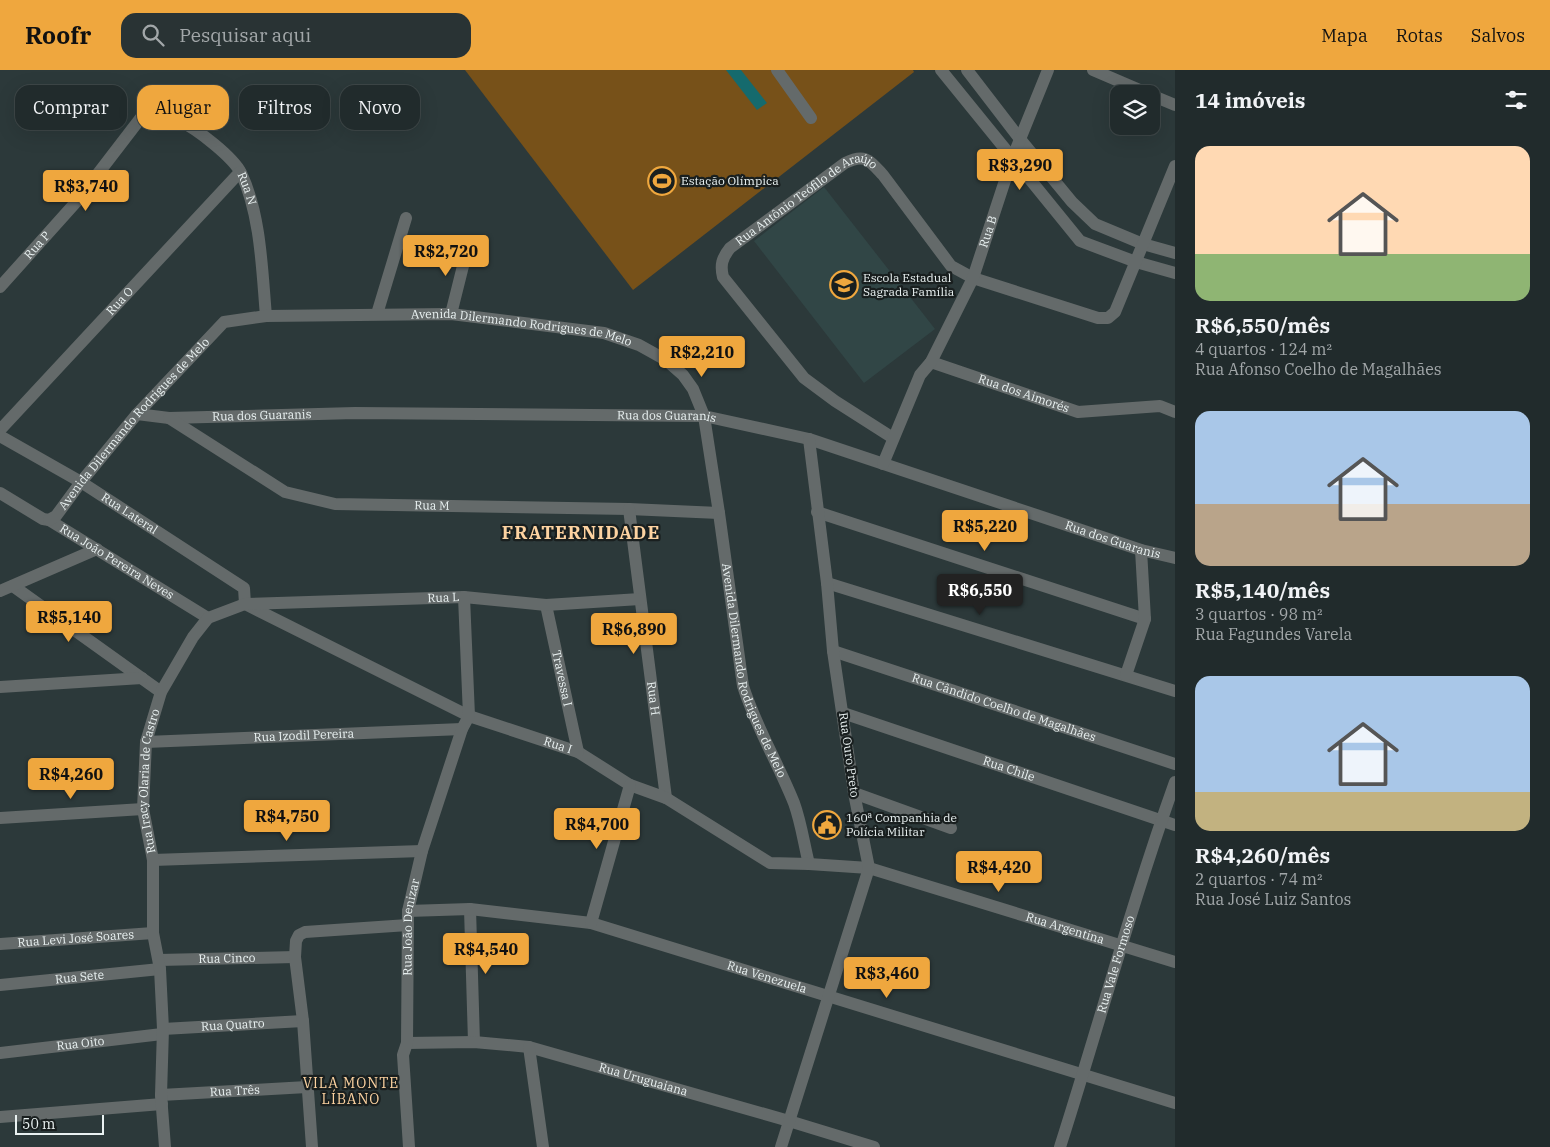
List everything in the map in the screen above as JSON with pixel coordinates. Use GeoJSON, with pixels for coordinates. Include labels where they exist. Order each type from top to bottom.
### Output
{"type":"FeatureCollection","features":[{"type":"Feature","properties":{"kind":"street"},"geometry":{"type":"LineString","coordinates":[[777,70],[812,118]]}},
{"type":"Feature","properties":{"kind":"street"},"geometry":{"type":"LineString","coordinates":[[941,70],[1080,241],[1136,262],[1175,273]]}},
{"type":"Feature","properties":{"kind":"street"},"geometry":{"type":"LineString","coordinates":[[967,70],[1072,202],[1096,224],[1143,244],[1175,253]]}},
{"type":"Feature","properties":{"kind":"street","name":"Rua B"},"geometry":{"type":"LineString","coordinates":[[883,464],[920,375],[931,362],[973,278],[1012,159],[1048,70]]}},
{"type":"Feature","properties":{"kind":"street"},"geometry":{"type":"LineString","coordinates":[[1093,70],[1129,85]]}},
{"type":"Feature","properties":{"kind":"street"},"geometry":{"type":"LineString","coordinates":[[1160,98],[1175,105]]}},
{"type":"Feature","properties":{"kind":"street","name":"Rua P"},"geometry":{"type":"LineString","coordinates":[[0,287],[77,201],[137,122]]}},
{"type":"Feature","properties":{"kind":"street","name":"Rua N"},"geometry":{"type":"LineString","coordinates":[[195,130],[222,151],[240,172],[250,199],[260,246],[266,316]]}},
{"type":"Feature","properties":{"kind":"street","name":"Rua Antônio Teófilo de Araújo"},"geometry":{"type":"LineString","coordinates":[[894,438],[849,411],[804,378],[723,277],[720,266],[730,248],[845,163],[856,157],[863,158],[873,164],[883,175],[950,266],[973,278],[1098,318],[1108,318],[1115,312],[1175,166]]}},
{"type":"Feature","properties":{"kind":"street","name":"Rua O"},"geometry":{"type":"LineString","coordinates":[[0,430],[240,172]]}},
{"type":"Feature","properties":{"kind":"street"},"geometry":{"type":"LineString","coordinates":[[377,314],[406,218]]}},
{"type":"Feature","properties":{"kind":"street"},"geometry":{"type":"LineString","coordinates":[[451,314],[468,246]]}},
{"type":"Feature","properties":{"kind":"street","name":"Avenida Dilermando Rodrigues de Melo"},"geometry":{"type":"LineString","coordinates":[[50,520],[56,516],[81,482],[137,414],[224,322],[266,316],[451,314],[604,333],[639,346],[666,360],[683,375],[693,389],[704,416],[742,686],[751,713],[781,772],[795,806],[809,864]]}},
{"type":"Feature","properties":{"kind":"street","name":"Rua dos Aimorés"},"geometry":{"type":"LineString","coordinates":[[931,362],[1078,412],[1160,406],[1175,412]]}},
{"type":"Feature","properties":{"kind":"street","name":"Rua dos Guaranis"},"geometry":{"type":"LineString","coordinates":[[137,414],[169,418],[355,413],[704,416],[809,439],[1141,550],[1175,558]]}},
{"type":"Feature","properties":{"kind":"street","name":"Rua M"},"geometry":{"type":"LineString","coordinates":[[169,418],[285,492],[335,504],[629,508],[719,513]]}},
{"type":"Feature","properties":{"kind":"street","name":"Rua Lateral"},"geometry":{"type":"LineString","coordinates":[[0,436],[81,482],[244,588],[245,604]]}},
{"type":"Feature","properties":{"kind":"street","name":"Rua Ouro Preto"},"geometry":{"type":"LineString","coordinates":[[781,1147],[869,868],[854,793],[833,651],[809,439]]}},
{"type":"Feature","properties":{"kind":"street","name":"Rua João Pereira Neves"},"geometry":{"type":"LineString","coordinates":[[0,494],[43,519],[50,520],[208,618]]}},
{"type":"Feature","properties":{"kind":"street","name":"Rua H"},"geometry":{"type":"LineString","coordinates":[[629,508],[666,798]]}},
{"type":"Feature","properties":{"kind":"street"},"geometry":{"type":"LineString","coordinates":[[817,512],[1145,619]]}},
{"type":"Feature","properties":{"kind":"street"},"geometry":{"type":"LineString","coordinates":[[0,591],[97,549]]}},
{"type":"Feature","properties":{"kind":"street"},"geometry":{"type":"LineString","coordinates":[[1126,675],[1145,619],[1141,550]]}},
{"type":"Feature","properties":{"kind":"street"},"geometry":{"type":"LineString","coordinates":[[826,583],[1175,691]]}},
{"type":"Feature","properties":{"kind":"street"},"geometry":{"type":"LineString","coordinates":[[13,586],[161,692]]}},
{"type":"Feature","properties":{"kind":"street"},"geometry":{"type":"LineString","coordinates":[[464,597],[469,716]]}},
{"type":"Feature","properties":{"kind":"street","name":"Rua L"},"geometry":{"type":"LineString","coordinates":[[245,604],[464,597],[546,605],[640,599]]}},
{"type":"Feature","properties":{"kind":"street"},"geometry":{"type":"LineString","coordinates":[[208,618],[245,604]]}},
{"type":"Feature","properties":{"kind":"street","name":"Rua I"},"geometry":{"type":"LineString","coordinates":[[245,604],[469,716],[578,752],[630,785],[666,798],[770,863],[869,868]]}},
{"type":"Feature","properties":{"kind":"street","name":"Travessa I"},"geometry":{"type":"LineString","coordinates":[[546,605],[578,752]]}},
{"type":"Feature","properties":{"kind":"street","name":"Rua Iracy Olaria de Castro"},"geometry":{"type":"LineString","coordinates":[[165,1147],[162,1099],[160,965],[153,933],[152,860],[143,809],[146,742],[161,692],[193,637],[208,618]]}},
{"type":"Feature","properties":{"kind":"street","name":"Rua Cândido Coelho de Magalhães"},"geometry":{"type":"LineString","coordinates":[[833,651],[1175,764]]}},
{"type":"Feature","properties":{"kind":"street"},"geometry":{"type":"LineString","coordinates":[[0,687],[142,678]]}},
{"type":"Feature","properties":{"kind":"street","name":"Rua Chile"},"geometry":{"type":"LineString","coordinates":[[843,713],[1175,825]]}},
{"type":"Feature","properties":{"kind":"street","name":"Rua João Denizar"},"geometry":{"type":"LineString","coordinates":[[409,1147],[403,1055],[407,1043],[408,912],[422,851],[462,729],[469,716]]}},
{"type":"Feature","properties":{"kind":"street","name":"Rua Izodil Pereira"},"geometry":{"type":"LineString","coordinates":[[146,742],[462,729]]}},
{"type":"Feature","properties":{"kind":"street","name":"Rua Vale Formoso"},"geometry":{"type":"LineString","coordinates":[[1060,1147],[1083,1075],[1120,945],[1175,782]]}},
{"type":"Feature","properties":{"kind":"street"},"geometry":{"type":"LineString","coordinates":[[591,923],[630,785]]}},
{"type":"Feature","properties":{"kind":"street"},"geometry":{"type":"LineString","coordinates":[[854,793],[951,828]]}},
{"type":"Feature","properties":{"kind":"street"},"geometry":{"type":"LineString","coordinates":[[0,818],[143,809]]}},
{"type":"Feature","properties":{"kind":"street"},"geometry":{"type":"LineString","coordinates":[[152,860],[422,851]]}},
{"type":"Feature","properties":{"kind":"street","name":"Rua Argentina"},"geometry":{"type":"LineString","coordinates":[[869,868],[1175,962]]}},
{"type":"Feature","properties":{"kind":"street"},"geometry":{"type":"LineString","coordinates":[[470,909],[474,1042]]}},
{"type":"Feature","properties":{"kind":"street","name":"Rua Venezuela"},"geometry":{"type":"LineString","coordinates":[[408,912],[470,909],[591,923],[1175,1103]]}},
{"type":"Feature","properties":{"kind":"street"},"geometry":{"type":"LineString","coordinates":[[312,1147],[303,1021],[295,957],[296,941],[299,935],[305,932],[408,925]]}},
{"type":"Feature","properties":{"kind":"street","name":"Rua Levi José Soares"},"geometry":{"type":"LineString","coordinates":[[0,944],[153,933]]}},
{"type":"Feature","properties":{"kind":"street","name":"Rua Cinco"},"geometry":{"type":"LineString","coordinates":[[160,965],[295,957]]}},
{"type":"Feature","properties":{"kind":"street","name":"Rua Sete"},"geometry":{"type":"LineString","coordinates":[[0,985],[160,965]]}},
{"type":"Feature","properties":{"kind":"street","name":"Rua Quatro"},"geometry":{"type":"LineString","coordinates":[[162,1032],[303,1021]]}},
{"type":"Feature","properties":{"kind":"street","name":"Rua Oito"},"geometry":{"type":"LineString","coordinates":[[0,1053],[162,1032]]}},
{"type":"Feature","properties":{"kind":"street","name":"Rua Uruguaiana"},"geometry":{"type":"LineString","coordinates":[[407,1043],[474,1042],[529,1047],[789,1120],[874,1147]]}},
{"type":"Feature","properties":{"kind":"street"},"geometry":{"type":"LineString","coordinates":[[529,1047],[543,1147]]}},
{"type":"Feature","properties":{"kind":"street","name":"Rua Três"},"geometry":{"type":"LineString","coordinates":[[0,1117],[162,1099],[307,1086]]}},
{"type":"Feature","properties":{"kind":"shaded area","name":"Estação Olímpica"},"geometry":{"type":"Polygon","coordinates":[[[465,70],[913,70],[914,72],[633,290],[465,70]]]}},
{"type":"Feature","properties":{"kind":"shaded area","name":"Escola Estadual Sagrada Família"},"geometry":{"type":"Polygon","coordinates":[[[824,187],[935,329],[864,383],[754,241],[824,187]]]}},
{"type":"Feature","properties":{"kind":"building"},"geometry":{"type":"Polygon","coordinates":[[[726,70],[741,70],[767,103],[757,110],[726,70]]]}},
{"type":"Feature","properties":{"kind":"place","name":"Estação Olímpica"},"geometry":{"type":"Point","coordinates":[662,181]}},
{"type":"Feature","properties":{"kind":"place","name":"Escola Estadual Sagrada Família"},"geometry":{"type":"Point","coordinates":[844,285]}},
{"type":"Feature","properties":{"kind":"place","name":"160ª Companhia de Polícia Militar"},"geometry":{"type":"Point","coordinates":[827,825]}},
{"type":"Feature","properties":{"kind":"district","name":"FRATERNIDADE"},"geometry":{"type":"Point","coordinates":[581,533]}},
{"type":"Feature","properties":{"kind":"district","name":"VILA MONTE LÍBANO"},"geometry":{"type":"Point","coordinates":[351,1092]}}]}
